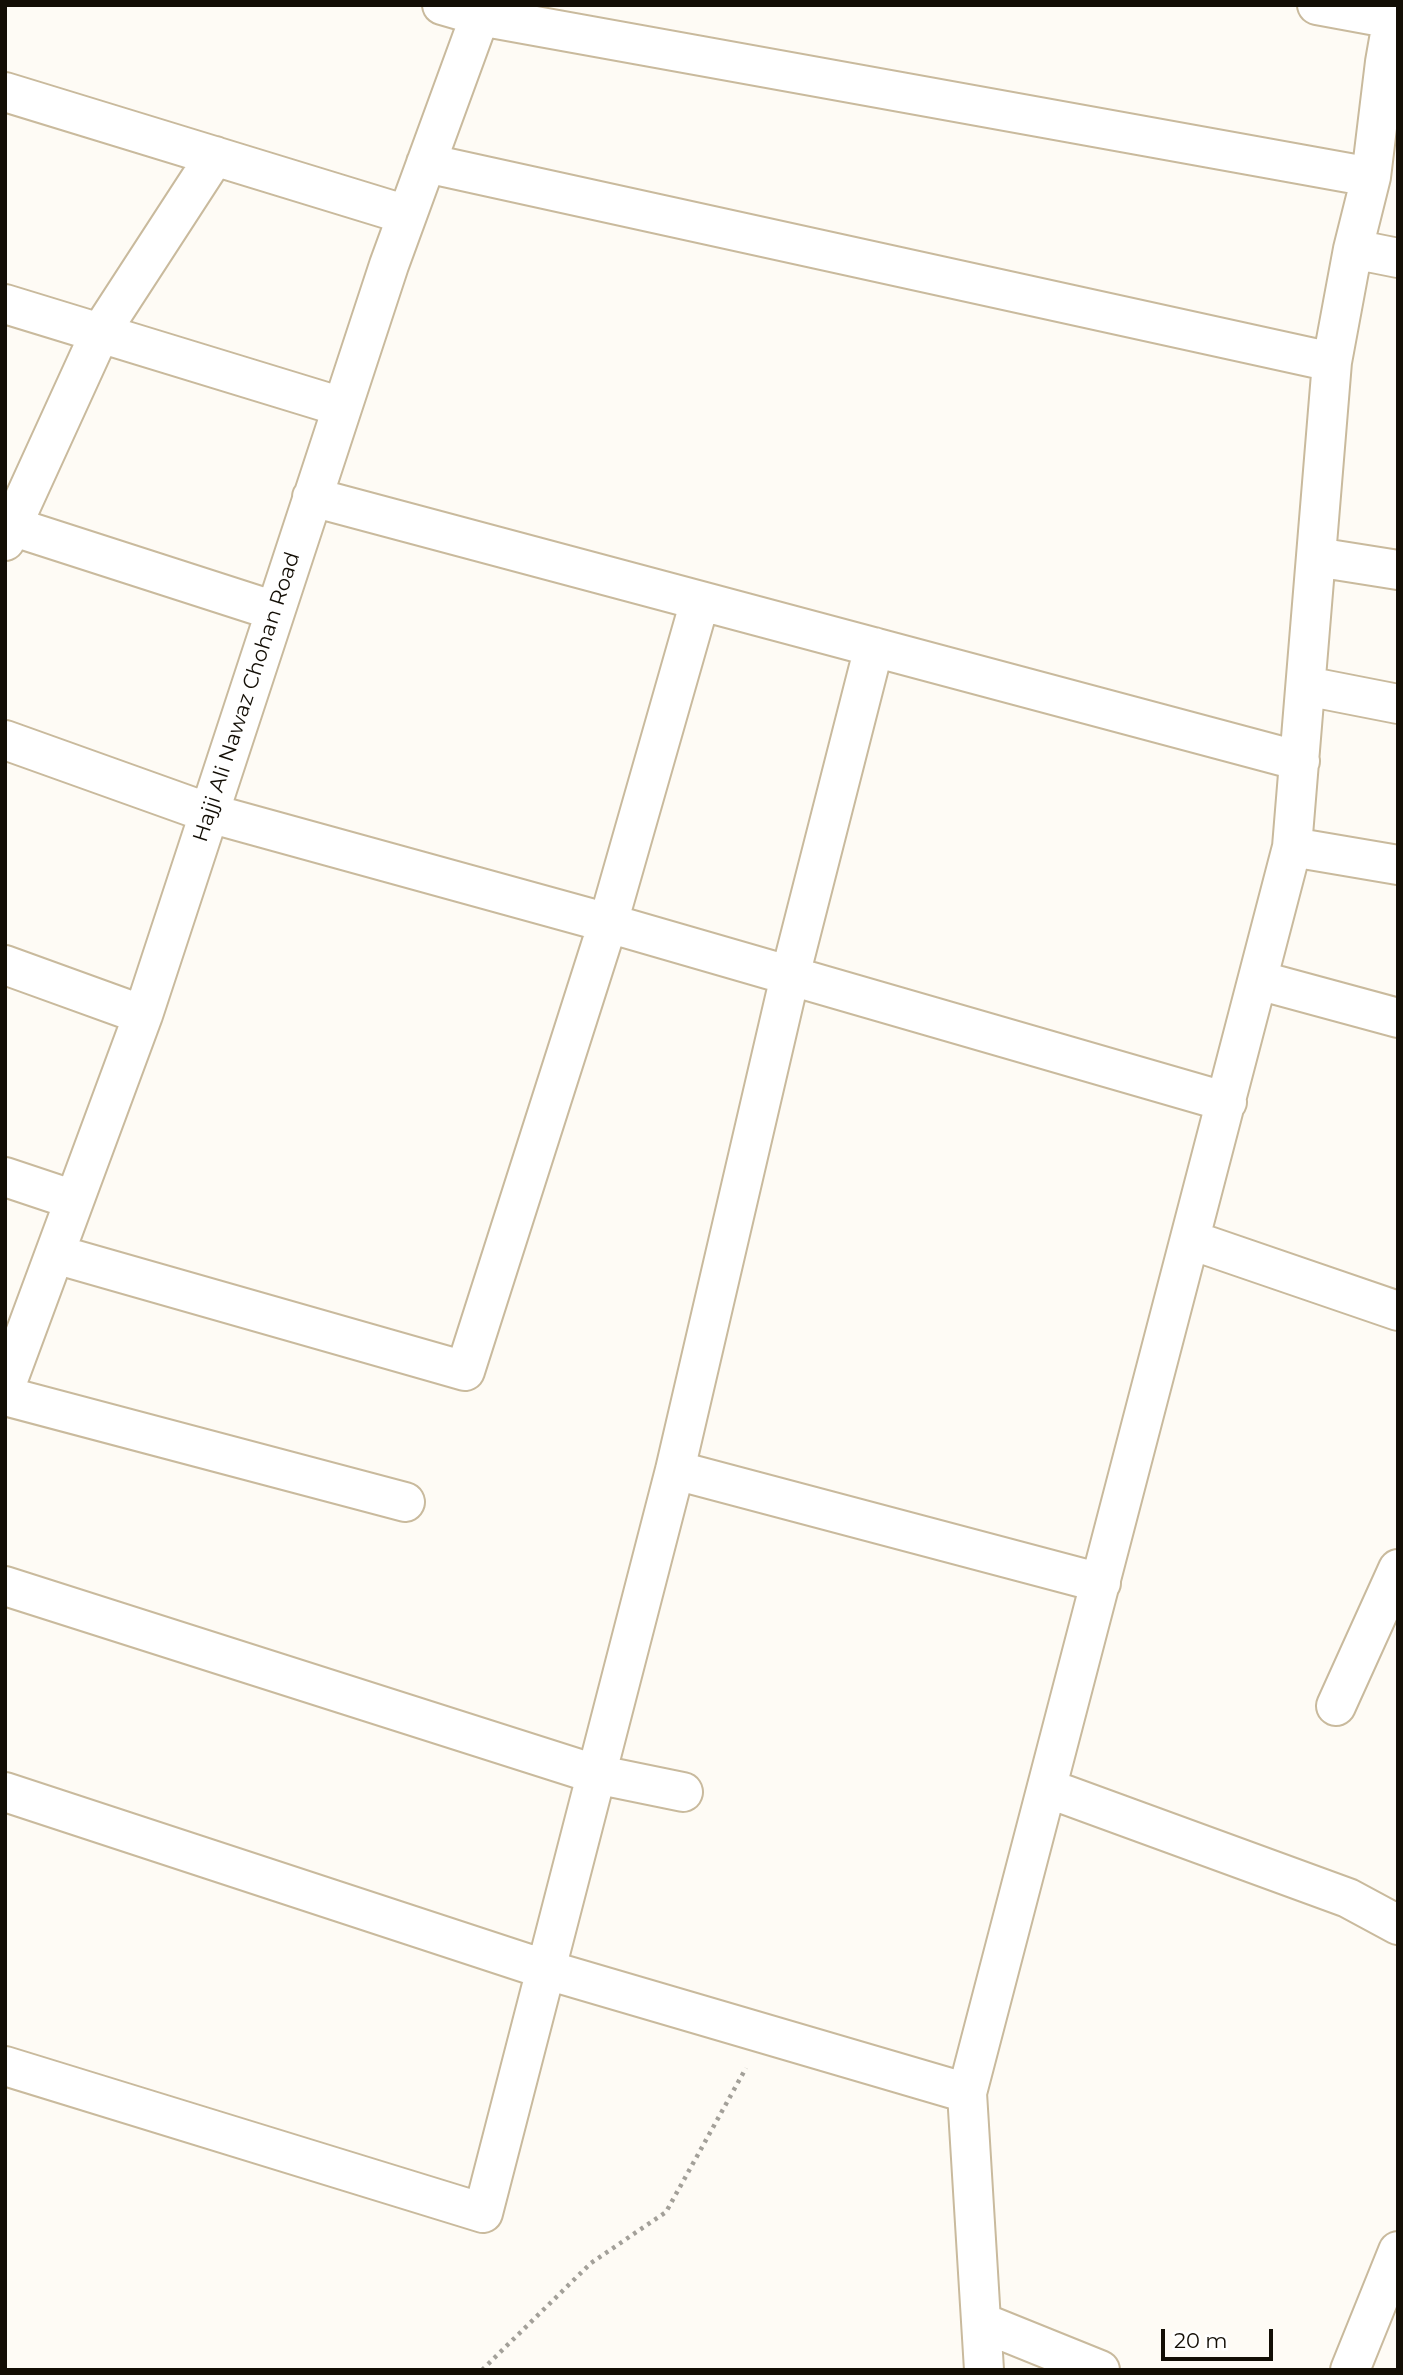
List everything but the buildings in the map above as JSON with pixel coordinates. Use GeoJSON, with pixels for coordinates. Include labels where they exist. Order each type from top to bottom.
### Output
{"type":"FeatureCollection","features":[{"type":"Feature","properties":{"kind":"street"},"geometry":{"type":"LineString","coordinates":[[442,5],[1371,177]]}},
{"type":"Feature","properties":{"kind":"street"},"geometry":{"type":"LineString","coordinates":[[984,2370],[967,2093],[1292,846],[1332,362],[1392,63],[1394,12],[1317,5]]}},
{"type":"Feature","properties":{"kind":"street","name":"Hajji Ali Nawaz Chohan Road"},"geometry":{"type":"LineString","coordinates":[[5,1388],[143,1015],[342,407],[407,215],[482,11]]}},
{"type":"Feature","properties":{"kind":"street"},"geometry":{"type":"LineString","coordinates":[[5,92],[407,215]]}},
{"type":"Feature","properties":{"kind":"street"},"geometry":{"type":"LineString","coordinates":[[215,156],[100,333],[8,531],[275,611]]}},
{"type":"Feature","properties":{"kind":"street"},"geometry":{"type":"LineString","coordinates":[[426,163],[1332,362]]}},
{"type":"Feature","properties":{"kind":"street"},"geometry":{"type":"LineString","coordinates":[[1353,248],[1398,258]]}},
{"type":"Feature","properties":{"kind":"street"},"geometry":{"type":"LineString","coordinates":[[5,304],[342,407]]}},
{"type":"Feature","properties":{"kind":"street"},"geometry":{"type":"LineString","coordinates":[[312,497],[1300,761]]}},
{"type":"Feature","properties":{"kind":"street"},"geometry":{"type":"LineString","coordinates":[[1316,557],[1398,570]]}},
{"type":"Feature","properties":{"kind":"street"},"geometry":{"type":"LineString","coordinates":[[55,1254],[465,1371],[608,923],[700,601]]}},
{"type":"Feature","properties":{"kind":"street"},"geometry":{"type":"LineString","coordinates":[[5,2066],[483,2213],[675,1470],[790,976],[874,647]]}},
{"type":"Feature","properties":{"kind":"street"},"geometry":{"type":"LineString","coordinates":[[1306,686],[1398,704]]}},
{"type":"Feature","properties":{"kind":"street"},"geometry":{"type":"LineString","coordinates":[[5,740],[209,813],[608,923],[1227,1102]]}},
{"type":"Feature","properties":{"kind":"street"},"geometry":{"type":"LineString","coordinates":[[1292,846],[1398,865]]}},
{"type":"Feature","properties":{"kind":"street"},"geometry":{"type":"LineString","coordinates":[[5,965],[143,1015]]}},
{"type":"Feature","properties":{"kind":"street"},"geometry":{"type":"LineString","coordinates":[[1258,981],[1398,1018]]}},
{"type":"Feature","properties":{"kind":"street"},"geometry":{"type":"LineString","coordinates":[[5,1177],[74,1200]]}},
{"type":"Feature","properties":{"kind":"street"},"geometry":{"type":"LineString","coordinates":[[1191,1240],[1398,1311]]}},
{"type":"Feature","properties":{"kind":"street"},"geometry":{"type":"LineString","coordinates":[[5,1396],[405,1502]]}},
{"type":"Feature","properties":{"kind":"street"},"geometry":{"type":"LineString","coordinates":[[675,1470],[1101,1583]]}},
{"type":"Feature","properties":{"kind":"street"},"geometry":{"type":"LineString","coordinates":[[1336,1706],[1398,1569]]}},
{"type":"Feature","properties":{"kind":"street"},"geometry":{"type":"LineString","coordinates":[[5,1586],[595,1774],[683,1792]]}},
{"type":"Feature","properties":{"kind":"street"},"geometry":{"type":"LineString","coordinates":[[1047,1788],[1348,1898],[1398,1925]]}},
{"type":"Feature","properties":{"kind":"street"},"geometry":{"type":"LineString","coordinates":[[5,1792],[544,1969],[967,2093]]}},
{"type":"Feature","properties":{"kind":"street"},"geometry":{"type":"LineString","coordinates":[[1350,2370],[1398,2251]]}},
{"type":"Feature","properties":{"kind":"street"},"geometry":{"type":"LineString","coordinates":[[981,2322],[1100,2370]]}},
{"type":"Feature","properties":{"kind":"path"},"geometry":{"type":"LineString","coordinates":[[482,2370],[591,2263],[666,2212],[765,2034]]}}]}
